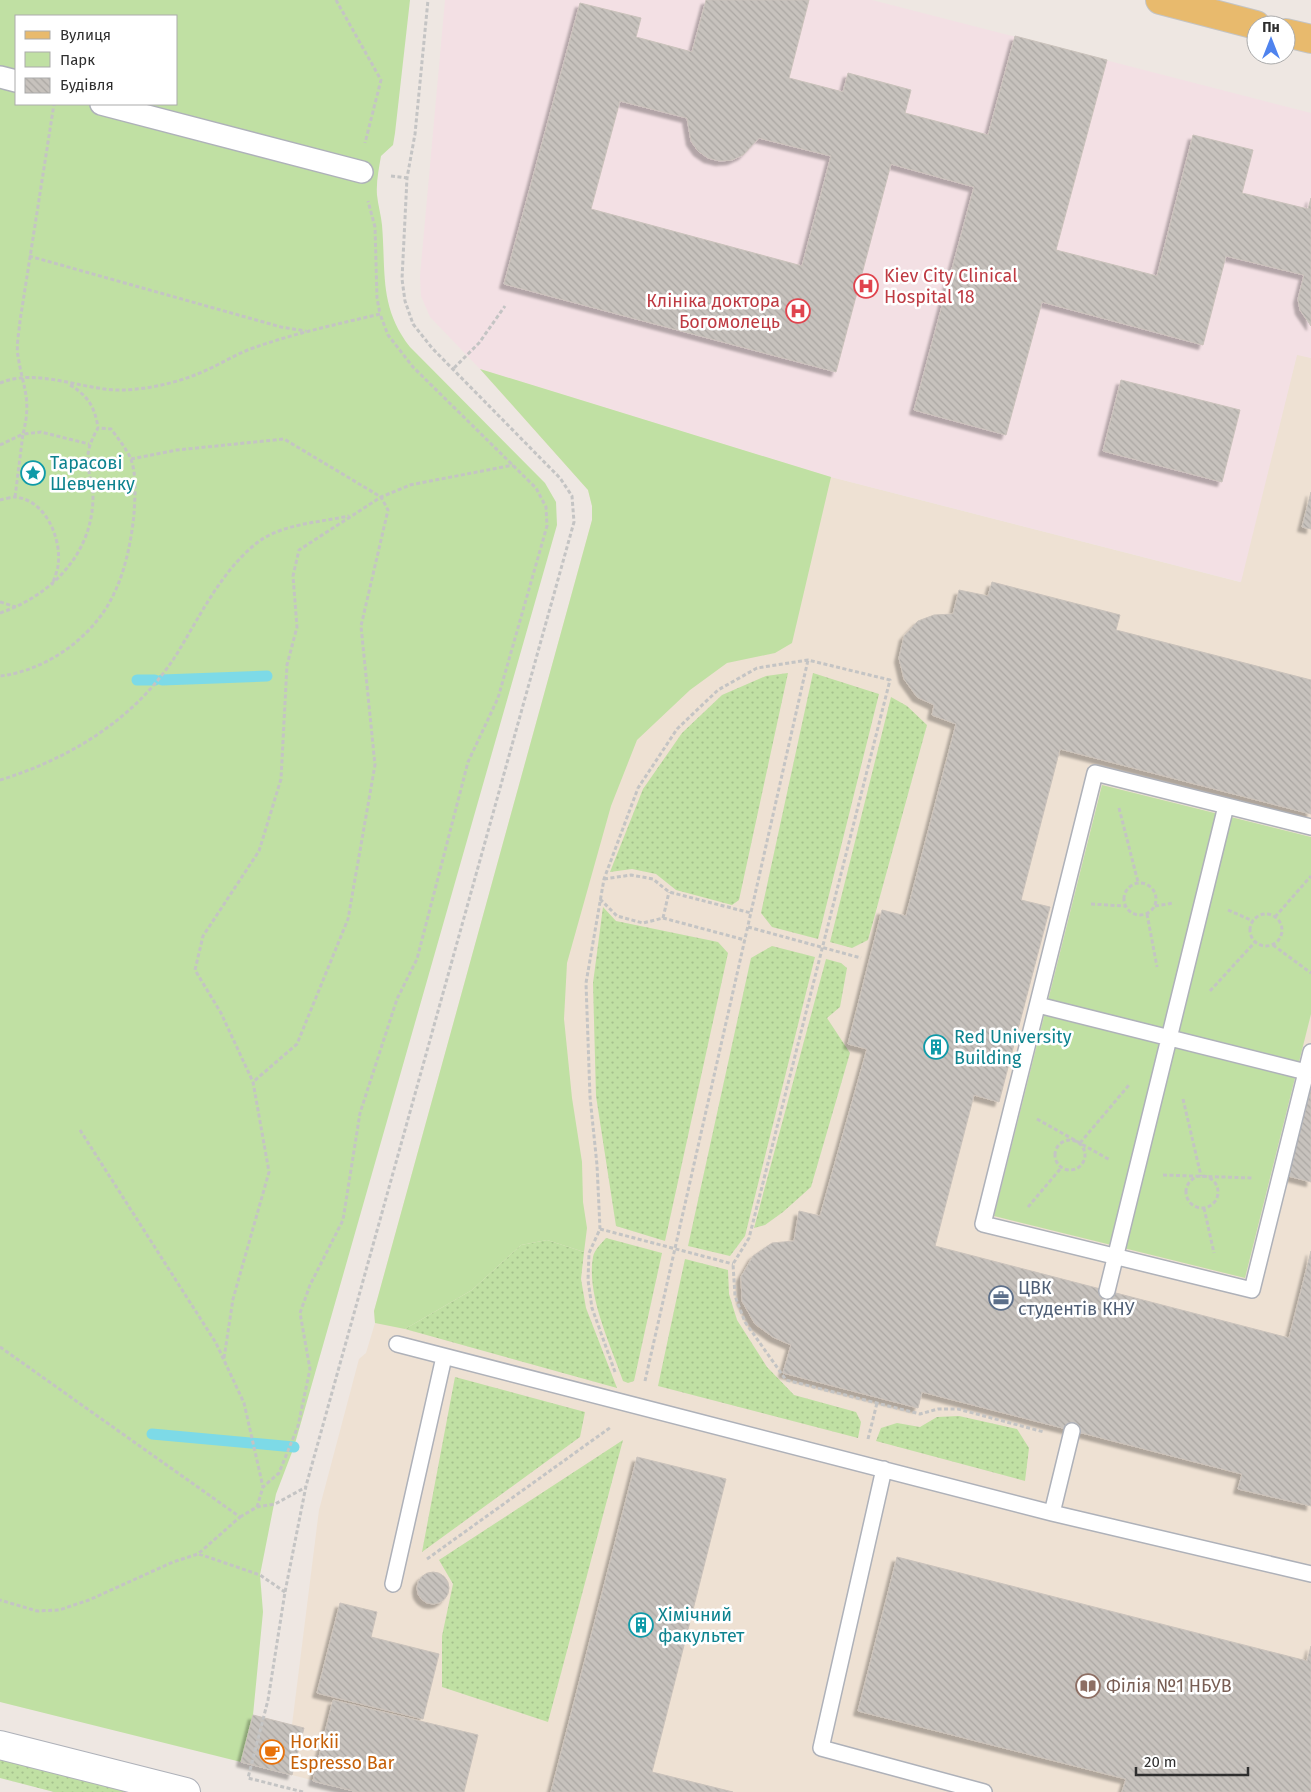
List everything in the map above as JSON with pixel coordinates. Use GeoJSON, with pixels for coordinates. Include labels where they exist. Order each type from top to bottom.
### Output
{"type":"FeatureCollection","features":[{"type":"Feature","properties":{"kind":"main road"},"geometry":{"type":"LineString","coordinates":[[1160,0],[1246,22]]}},
{"type":"Feature","properties":{"kind":"main road"},"geometry":{"type":"LineString","coordinates":[[1296,35],[1311,39]]}},
{"type":"Feature","properties":{"kind":"main road"},"geometry":{"type":"LineString","coordinates":[[0,1745],[186,1792]]}},
{"type":"Feature","properties":{"kind":"street"},"geometry":{"type":"LineString","coordinates":[[0,77],[15,81]]}},
{"type":"Feature","properties":{"kind":"street"},"geometry":{"type":"LineString","coordinates":[[105,105],[362,172]]}},
{"type":"Feature","properties":{"kind":"lane"},"geometry":{"type":"LineString","coordinates":[[1311,827],[1095,773],[983,1224],[1252,1290],[1311,1052]]}},
{"type":"Feature","properties":{"kind":"lane"},"geometry":{"type":"LineString","coordinates":[[1107,1291],[1226,806]]}},
{"type":"Feature","properties":{"kind":"lane"},"geometry":{"type":"LineString","coordinates":[[1038,1005],[1306,1072]]}},
{"type":"Feature","properties":{"kind":"lane"},"geometry":{"type":"LineString","coordinates":[[397,1344],[1052,1513],[1311,1574]]}},
{"type":"Feature","properties":{"kind":"lane"},"geometry":{"type":"LineString","coordinates":[[393,1584],[444,1357]]}},
{"type":"Feature","properties":{"kind":"lane"},"geometry":{"type":"LineString","coordinates":[[1052,1513],[1071,1435]]}},
{"type":"Feature","properties":{"kind":"lane"},"geometry":{"type":"LineString","coordinates":[[884,1469],[821,1748],[984,1792]]}},
{"type":"Feature","properties":{"kind":"path"},"geometry":{"type":"LineString","coordinates":[[257,1507],[263,1488],[279,1473],[298,1426],[310,1369],[300,1313],[310,1284],[343,1220],[360,1113],[397,999],[416,959],[468,762],[498,698],[546,526],[546,507],[540,494],[514,465],[413,367],[388,335],[380,314],[375,227],[364,189],[361,158],[381,80],[336,0]]}},
{"type":"Feature","properties":{"kind":"path"},"geometry":{"type":"LineString","coordinates":[[304,1792],[248,1778],[268,1700],[285,1592],[306,1486],[574,522],[572,496],[560,478],[412,324],[405,300],[402,279],[407,178],[414,134],[428,0]]}},
{"type":"Feature","properties":{"kind":"path"},"geometry":{"type":"LineString","coordinates":[[15,497],[27,417],[27,393],[17,356],[20,321],[54,105]]}},
{"type":"Feature","properties":{"kind":"path"},"geometry":{"type":"LineString","coordinates":[[29,256],[281,327],[308,331]]}},
{"type":"Feature","properties":{"kind":"path"},"geometry":{"type":"LineString","coordinates":[[454,368],[479,343],[506,306]]}},
{"type":"Feature","properties":{"kind":"path"},"geometry":{"type":"LineString","coordinates":[[0,383],[24,377],[94,389],[124,390],[163,385],[209,369],[254,347],[308,331],[380,314]]}},
{"type":"Feature","properties":{"kind":"path"},"geometry":{"type":"LineString","coordinates":[[0,613],[18,607],[52,585],[73,563],[89,530],[94,494],[88,468],[89,444],[98,428],[96,410],[83,393],[66,383]]}},
{"type":"Feature","properties":{"kind":"path"},"geometry":{"type":"LineString","coordinates":[[0,676],[15,674],[53,658],[86,633],[108,605],[122,571],[132,533],[135,495],[131,458],[111,428],[98,428]]}},
{"type":"Feature","properties":{"kind":"path"},"geometry":{"type":"LineString","coordinates":[[0,445],[23,434],[41,432],[89,444]]}},
{"type":"Feature","properties":{"kind":"path"},"geometry":{"type":"LineString","coordinates":[[131,458],[177,450],[284,439],[382,497],[388,510],[361,626],[376,765],[348,919],[296,1044],[253,1082]]}},
{"type":"Feature","properties":{"kind":"path"},"geometry":{"type":"LineString","coordinates":[[224,1358],[233,1299],[269,1172],[253,1082],[221,1013],[195,970],[203,936],[259,851],[281,779],[287,664],[297,627],[293,576],[299,550],[382,497],[410,485],[514,465]]}},
{"type":"Feature","properties":{"kind":"path"},"geometry":{"type":"LineString","coordinates":[[0,500],[15,497],[33,504],[47,517],[57,541],[58,565],[52,585]]}},
{"type":"Feature","properties":{"kind":"path"},"geometry":{"type":"LineString","coordinates":[[0,780],[27,772],[66,754],[108,729],[137,703],[176,654],[220,585],[238,561],[259,541],[282,530],[352,515]]}},
{"type":"Feature","properties":{"kind":"path"},"geometry":{"type":"LineString","coordinates":[[0,602],[18,607]]}},
{"type":"Feature","properties":{"kind":"path"},"geometry":{"type":"LineString","coordinates":[[393,1584],[639,1407],[808,660]]}},
{"type":"Feature","properties":{"kind":"path"},"geometry":{"type":"LineString","coordinates":[[639,1407],[619,1382],[592,1308],[588,1280],[589,1253],[600,1229],[597,1165],[590,1097],[586,983],[604,879],[638,788],[677,730],[718,690],[757,668],[808,660],[890,680],[749,1238],[733,1264],[735,1296],[745,1322],[786,1380],[920,1414],[938,1409],[958,1409],[1071,1435]]}},
{"type":"Feature","properties":{"kind":"path"},"geometry":{"type":"LineString","coordinates":[[1112,778],[1138,882]]}},
{"type":"Feature","properties":{"kind":"path"},"geometry":{"type":"LineString","coordinates":[[604,879],[631,875],[653,879],[669,892],[751,913]]}},
{"type":"Feature","properties":{"kind":"path"},"geometry":{"type":"LineString","coordinates":[[1275,917],[1311,876]]}},
{"type":"Feature","properties":{"kind":"path"},"geometry":{"type":"LineString","coordinates":[[1063,903],[1126,906],[1133,913],[1142,915],[1147,914],[1155,906],[1155,891],[1148,884],[1138,882],[1126,891],[1126,906]]}},
{"type":"Feature","properties":{"kind":"path"},"geometry":{"type":"LineString","coordinates":[[662,918],[669,892]]}},
{"type":"Feature","properties":{"kind":"path"},"geometry":{"type":"LineString","coordinates":[[600,898],[618,916],[643,923],[662,918],[745,940]]}},
{"type":"Feature","properties":{"kind":"path"},"geometry":{"type":"LineString","coordinates":[[1273,945],[1277,942],[1282,932],[1279,921],[1275,917],[1266,914],[1256,917],[1250,930],[1252,938],[1259,945],[1273,945],[1311,972]]}},
{"type":"Feature","properties":{"kind":"path"},"geometry":{"type":"LineString","coordinates":[[748,927],[861,958]]}},
{"type":"Feature","properties":{"kind":"path"},"geometry":{"type":"LineString","coordinates":[[80,1130],[224,1358],[244,1402],[263,1488]]}},
{"type":"Feature","properties":{"kind":"path"},"geometry":{"type":"LineString","coordinates":[[1068,1140],[1080,1143],[1086,1153],[1083,1164],[1073,1170],[1061,1168],[1055,1158],[1058,1146],[1068,1140]]}},
{"type":"Feature","properties":{"kind":"path"},"geometry":{"type":"LineString","coordinates":[[1008,1230],[1061,1168]]}},
{"type":"Feature","properties":{"kind":"path"},"geometry":{"type":"LineString","coordinates":[[1201,1176],[1213,1180],[1218,1190],[1214,1203],[1204,1208],[1190,1203],[1186,1192],[1190,1181],[1201,1176]]}},
{"type":"Feature","properties":{"kind":"path"},"geometry":{"type":"LineString","coordinates":[[1204,1208],[1220,1283]]}},
{"type":"Feature","properties":{"kind":"path"},"geometry":{"type":"LineString","coordinates":[[600,1229],[733,1264]]}},
{"type":"Feature","properties":{"kind":"path"},"geometry":{"type":"LineString","coordinates":[[0,1347],[240,1517]]}},
{"type":"Feature","properties":{"kind":"path"},"geometry":{"type":"LineString","coordinates":[[862,1464],[877,1403]]}},
{"type":"Feature","properties":{"kind":"path"},"geometry":{"type":"LineString","coordinates":[[0,1600],[37,1611],[59,1610],[89,1600],[172,1562],[198,1554],[240,1517],[257,1507],[275,1504],[306,1486]]}},
{"type":"Feature","properties":{"kind":"path"},"geometry":{"type":"LineString","coordinates":[[198,1554],[260,1576],[285,1592]]}},
{"type":"Feature","properties":{"kind":"shaded area","name":"Kiev City Clinical Hospital 18"},"geometry":{"type":"Polygon","coordinates":[[[445,0],[872,0],[1311,113],[1311,358],[1297,355],[1241,582],[831,477],[480,369],[430,317],[421,296],[420,276],[445,0]]]}},
{"type":"Feature","properties":{"kind":"shaded area"},"geometry":{"type":"Polygon","coordinates":[[[1297,354],[1311,358],[1311,1792],[358,1792],[292,1775],[304,1728],[292,1725],[319,1510],[359,1359],[366,1353],[375,1323],[374,1311],[592,520],[592,506],[588,490],[480,369],[831,477],[1240,582],[1297,354]]]}},
{"type":"Feature","properties":{"kind":"green space"},"geometry":{"type":"Polygon","coordinates":[[[0,0],[410,0],[393,145],[381,156],[377,185],[377,199],[382,225],[384,274],[393,318],[410,347],[545,483],[556,502],[557,525],[294,1447],[276,1494],[260,1575],[263,1612],[253,1715],[241,1762],[0,1702],[0,0]]]}},
{"type":"Feature","properties":{"kind":"green space"},"geometry":{"type":"Polygon","coordinates":[[[480,369],[831,477],[792,643],[775,653],[727,663],[690,690],[637,740],[611,806],[567,963],[564,1019],[572,1098],[582,1162],[583,1202],[587,1228],[584,1252],[547,1240],[521,1245],[472,1290],[405,1329],[375,1323],[374,1311],[592,520],[592,506],[588,490],[480,369]]]}},
{"type":"Feature","properties":{"kind":"green space"},"geometry":{"type":"Polygon","coordinates":[[[788,673],[739,900],[732,905],[676,890],[656,874],[632,869],[610,872],[643,789],[682,733],[722,695],[766,676],[788,673]]]}},
{"type":"Feature","properties":{"kind":"green space"},"geometry":{"type":"Polygon","coordinates":[[[813,673],[879,694],[818,939],[772,927],[761,913],[813,673]]]}},
{"type":"Feature","properties":{"kind":"green space"},"geometry":{"type":"Polygon","coordinates":[[[891,697],[907,706],[927,725],[868,940],[852,948],[830,942],[891,697]]]}},
{"type":"Feature","properties":{"kind":"green space"},"geometry":{"type":"Polygon","coordinates":[[[1102,785],[1311,837],[1311,1014],[1245,1278],[994,1216],[1102,785]]]}},
{"type":"Feature","properties":{"kind":"green space"},"geometry":{"type":"Polygon","coordinates":[[[603,907],[616,921],[718,942],[728,953],[665,1241],[616,1226],[596,1096],[593,983],[603,907]]]}},
{"type":"Feature","properties":{"kind":"green space"},"geometry":{"type":"Polygon","coordinates":[[[772,946],[815,957],[745,1236],[730,1256],[688,1246],[751,958],[772,946]]]}},
{"type":"Feature","properties":{"kind":"green space"},"geometry":{"type":"Polygon","coordinates":[[[826,959],[841,963],[847,968],[840,1007],[827,1018],[850,1053],[811,1187],[765,1225],[754,1228],[826,959]]]}},
{"type":"Feature","properties":{"kind":"green space"},"geometry":{"type":"Polygon","coordinates":[[[606,1238],[662,1253],[634,1381],[628,1383],[623,1381],[606,1336],[593,1287],[593,1257],[596,1249],[606,1238]]]}},
{"type":"Feature","properties":{"kind":"green space"},"geometry":{"type":"Polygon","coordinates":[[[547,1240],[584,1252],[581,1279],[586,1308],[617,1388],[405,1329],[472,1290],[521,1245],[547,1240]]]}},
{"type":"Feature","properties":{"kind":"green space"},"geometry":{"type":"Polygon","coordinates":[[[685,1259],[728,1270],[729,1294],[737,1320],[767,1367],[794,1395],[856,1412],[861,1422],[858,1438],[658,1386],[685,1259]]]}},
{"type":"Feature","properties":{"kind":"green space"},"geometry":{"type":"Polygon","coordinates":[[[455,1377],[585,1412],[580,1437],[422,1552],[455,1377]]]}},
{"type":"Feature","properties":{"kind":"green space"},"geometry":{"type":"Polygon","coordinates":[[[959,1416],[1017,1429],[1029,1448],[1025,1481],[876,1441],[881,1428],[897,1423],[920,1427],[937,1417],[959,1416]]]}},
{"type":"Feature","properties":{"kind":"green space"},"geometry":{"type":"Polygon","coordinates":[[[623,1440],[548,1722],[442,1687],[442,1636],[453,1584],[439,1560],[623,1440]]]}},
{"type":"Feature","properties":{"kind":"green space"},"geometry":{"type":"Polygon","coordinates":[[[0,1759],[128,1792],[54,1792],[0,1778],[0,1759]]]}},
{"type":"Feature","properties":{"kind":"building"},"geometry":{"type":"Polygon","coordinates":[[[706,0],[809,0],[789,78],[843,92],[848,73],[911,90],[905,113],[988,135],[1015,36],[1107,60],[1056,250],[1157,276],[1193,135],[1253,150],[1242,193],[1308,209],[1311,198],[1311,326],[1300,310],[1298,299],[1304,275],[1226,256],[1203,345],[1042,302],[1006,435],[914,410],[974,187],[891,164],[836,372],[504,284],[580,3],[641,18],[636,37],[692,52],[706,0]],[[620,101],[591,209],[802,266],[831,156],[759,138],[743,155],[732,160],[720,161],[708,158],[698,151],[691,141],[687,118],[620,101]]]}},
{"type":"Feature","properties":{"kind":"building"},"geometry":{"type":"Polygon","coordinates":[[[1121,380],[1240,410],[1222,482],[1103,451],[1121,380]]]}},
{"type":"Feature","properties":{"kind":"building"},"geometry":{"type":"Polygon","coordinates":[[[1311,492],[1311,529],[1302,527],[1311,492]]]}},
{"type":"Feature","properties":{"kind":"building","name":"Red University Building"},"geometry":{"type":"Polygon","coordinates":[[[992,582],[1120,615],[1116,630],[1311,680],[1311,814],[1060,749],[1021,900],[1050,907],[999,1102],[974,1095],[935,1246],[1289,1338],[1311,1251],[1311,1506],[1238,1489],[1242,1474],[922,1392],[918,1408],[783,1373],[791,1345],[773,1337],[755,1324],[742,1301],[741,1277],[753,1256],[772,1243],[794,1241],[799,1211],[820,1216],[867,1049],[848,1044],[882,910],[906,916],[956,724],[932,715],[934,705],[917,697],[904,679],[899,658],[904,636],[918,621],[934,615],[953,614],[959,590],[988,596],[992,582]]]}},
{"type":"Feature","properties":{"kind":"building"},"geometry":{"type":"Polygon","coordinates":[[[1311,1088],[1311,1182],[1288,1176],[1311,1088]]]}},
{"type":"Feature","properties":{"kind":"building","name":"Хімічний факультет"},"geometry":{"type":"Polygon","coordinates":[[[637,1457],[726,1479],[652,1772],[733,1792],[551,1792],[637,1457]]]}},
{"type":"Feature","properties":{"kind":"building","name":"Філія №1 НБУВ"},"geometry":{"type":"Polygon","coordinates":[[[897,1557],[1307,1661],[1311,1646],[1311,1792],[1122,1792],[1126,1779],[858,1711],[897,1557]]]}},
{"type":"Feature","properties":{"kind":"building"},"geometry":{"type":"Polygon","coordinates":[[[433,1572],[444,1577],[449,1588],[444,1599],[433,1604],[422,1599],[417,1588],[422,1577],[433,1572]]]}},
{"type":"Feature","properties":{"kind":"building"},"geometry":{"type":"Polygon","coordinates":[[[340,1603],[377,1612],[371,1637],[439,1654],[423,1719],[317,1693],[340,1603]]]}},
{"type":"Feature","properties":{"kind":"building"},"geometry":{"type":"Polygon","coordinates":[[[333,1700],[478,1735],[464,1792],[358,1792],[313,1781],[333,1700]]]}},
{"type":"Feature","properties":{"kind":"building"},"geometry":{"type":"Polygon","coordinates":[[[253,1715],[304,1728],[292,1775],[241,1762],[253,1715]]]}},
{"type":"Feature","properties":{"kind":"waterway"},"geometry":{"type":"LineString","coordinates":[[162,680],[267,676]]}},
{"type":"Feature","properties":{"kind":"waterway"},"geometry":{"type":"LineString","coordinates":[[137,680],[155,680]]}},
{"type":"Feature","properties":{"kind":"waterway"},"geometry":{"type":"LineString","coordinates":[[152,1434],[294,1447]]}},
{"type":"Feature","properties":{"kind":"place","name":"Kiev City Clinical Hospital 18"},"geometry":{"type":"Point","coordinates":[866,286]}},
{"type":"Feature","properties":{"kind":"place","name":"Клініка доктора Богомолець"},"geometry":{"type":"Point","coordinates":[798,311]}},
{"type":"Feature","properties":{"kind":"place","name":"Тарасові Шевченку"},"geometry":{"type":"Point","coordinates":[33,473]}},
{"type":"Feature","properties":{"kind":"place","name":"Red University Building"},"geometry":{"type":"Point","coordinates":[936,1047]}},
{"type":"Feature","properties":{"kind":"place","name":"ЦВК студентів КНУ"},"geometry":{"type":"Point","coordinates":[1001,1298]}},
{"type":"Feature","properties":{"kind":"place","name":"Хімічний факультет"},"geometry":{"type":"Point","coordinates":[641,1625]}},
{"type":"Feature","properties":{"kind":"place","name":"Філія №1 НБУВ"},"geometry":{"type":"Point","coordinates":[1088,1686]}},
{"type":"Feature","properties":{"kind":"place","name":"Horkii Espresso Bar"},"geometry":{"type":"Point","coordinates":[272,1752]}}]}
